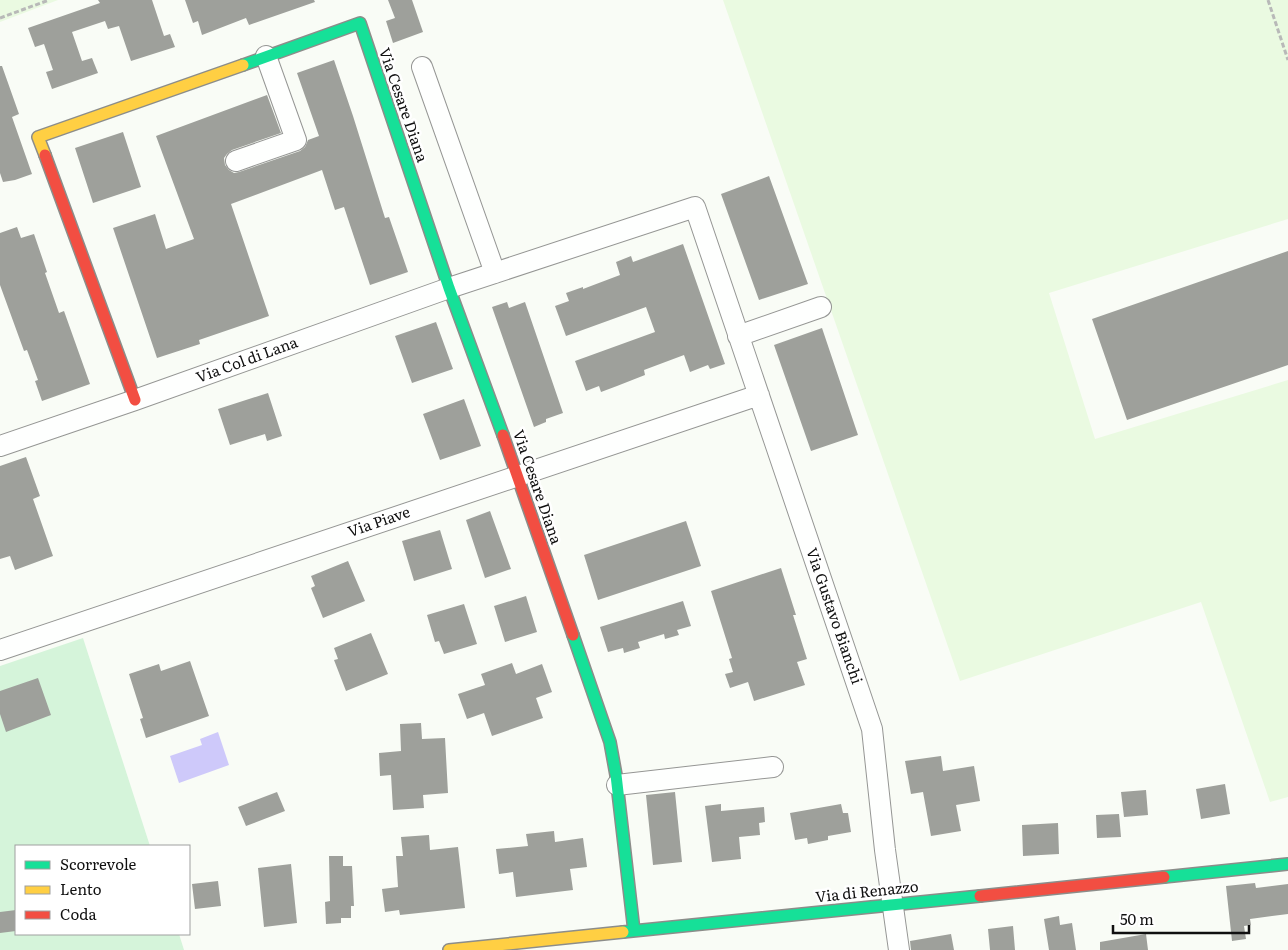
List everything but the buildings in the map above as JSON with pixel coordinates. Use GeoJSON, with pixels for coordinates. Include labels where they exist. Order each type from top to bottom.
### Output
{"type":"FeatureCollection","features":[{"type":"Feature","properties":{"kind":"street","name":"Via Cesare Diana"},"geometry":{"type":"LineString","coordinates":[[135,400],[38,137],[360,23],[450,288],[518,476],[610,742],[617,785]]}},
{"type":"Feature","properties":{"kind":"street"},"geometry":{"type":"LineString","coordinates":[[236,161],[296,140],[266,56]]}},
{"type":"Feature","properties":{"kind":"street"},"geometry":{"type":"LineString","coordinates":[[422,67],[495,273]]}},
{"type":"Feature","properties":{"kind":"street","name":"Via Col di Lana"},"geometry":{"type":"LineString","coordinates":[[0,446],[450,288],[695,207]]}},
{"type":"Feature","properties":{"kind":"street","name":"Via Gustavo Bianchi"},"geometry":{"type":"LineString","coordinates":[[695,207],[872,729],[899,950]]}},
{"type":"Feature","properties":{"kind":"street"},"geometry":{"type":"LineString","coordinates":[[738,336],[822,307]]}},
{"type":"Feature","properties":{"kind":"street","name":"Via Piave"},"geometry":{"type":"LineString","coordinates":[[0,650],[758,395]]}},
{"type":"Feature","properties":{"kind":"street"},"geometry":{"type":"LineString","coordinates":[[634,931],[617,785],[774,766]]}},
{"type":"Feature","properties":{"kind":"street","name":"Via di Renazzo"},"geometry":{"type":"LineString","coordinates":[[449,950],[1288,864]]}},
{"type":"Feature","properties":{"kind":"path"},"geometry":{"type":"LineString","coordinates":[[0,18],[49,0]]}},
{"type":"Feature","properties":{"kind":"path"},"geometry":{"type":"LineString","coordinates":[[1268,0],[1288,60]]}},
{"type":"Feature","properties":{"kind":"green space"},"geometry":{"type":"Polygon","coordinates":[[[0,0],[58,0],[0,22],[0,0]]]}},
{"type":"Feature","properties":{"kind":"green space"},"geometry":{"type":"Polygon","coordinates":[[[723,0],[1288,0],[1288,219],[1049,293],[1095,439],[1288,380],[1288,797],[1270,802],[1201,602],[960,681],[723,0]]]}},
{"type":"Feature","properties":{"kind":"green space"},"geometry":{"type":"Polygon","coordinates":[[[83,638],[150,845],[15,845],[15,935],[179,935],[184,950],[0,950],[0,666],[83,638]]]}},
{"type":"Feature","properties":{"kind":"shaded area"},"geometry":{"type":"Polygon","coordinates":[[[218,732],[229,765],[179,783],[170,756],[202,745],[200,739],[218,732]]]}},
{"type":"Feature","properties":{"kind":"traffic: fast"},"geometry":{"type":"LineString","coordinates":[[243,65],[360,23],[449,288],[503,435]]}},
{"type":"Feature","properties":{"kind":"traffic: fast"},"geometry":{"type":"LineString","coordinates":[[573,635],[610,742],[616,775],[634,931]]}},
{"type":"Feature","properties":{"kind":"traffic: fast"},"geometry":{"type":"LineString","coordinates":[[1164,877],[1288,864]]}},
{"type":"Feature","properties":{"kind":"traffic: fast"},"geometry":{"type":"LineString","coordinates":[[623,932],[980,896]]}},
{"type":"Feature","properties":{"kind":"traffic: slow"},"geometry":{"type":"LineString","coordinates":[[45,155],[38,137],[243,65]]}},
{"type":"Feature","properties":{"kind":"traffic: slow"},"geometry":{"type":"LineString","coordinates":[[449,950],[623,932]]}},
{"type":"Feature","properties":{"kind":"traffic: jam"},"geometry":{"type":"LineString","coordinates":[[45,155],[135,400]]}},
{"type":"Feature","properties":{"kind":"traffic: jam"},"geometry":{"type":"LineString","coordinates":[[503,435],[573,635]]}},
{"type":"Feature","properties":{"kind":"traffic: jam"},"geometry":{"type":"LineString","coordinates":[[980,896],[1164,877]]}}]}
